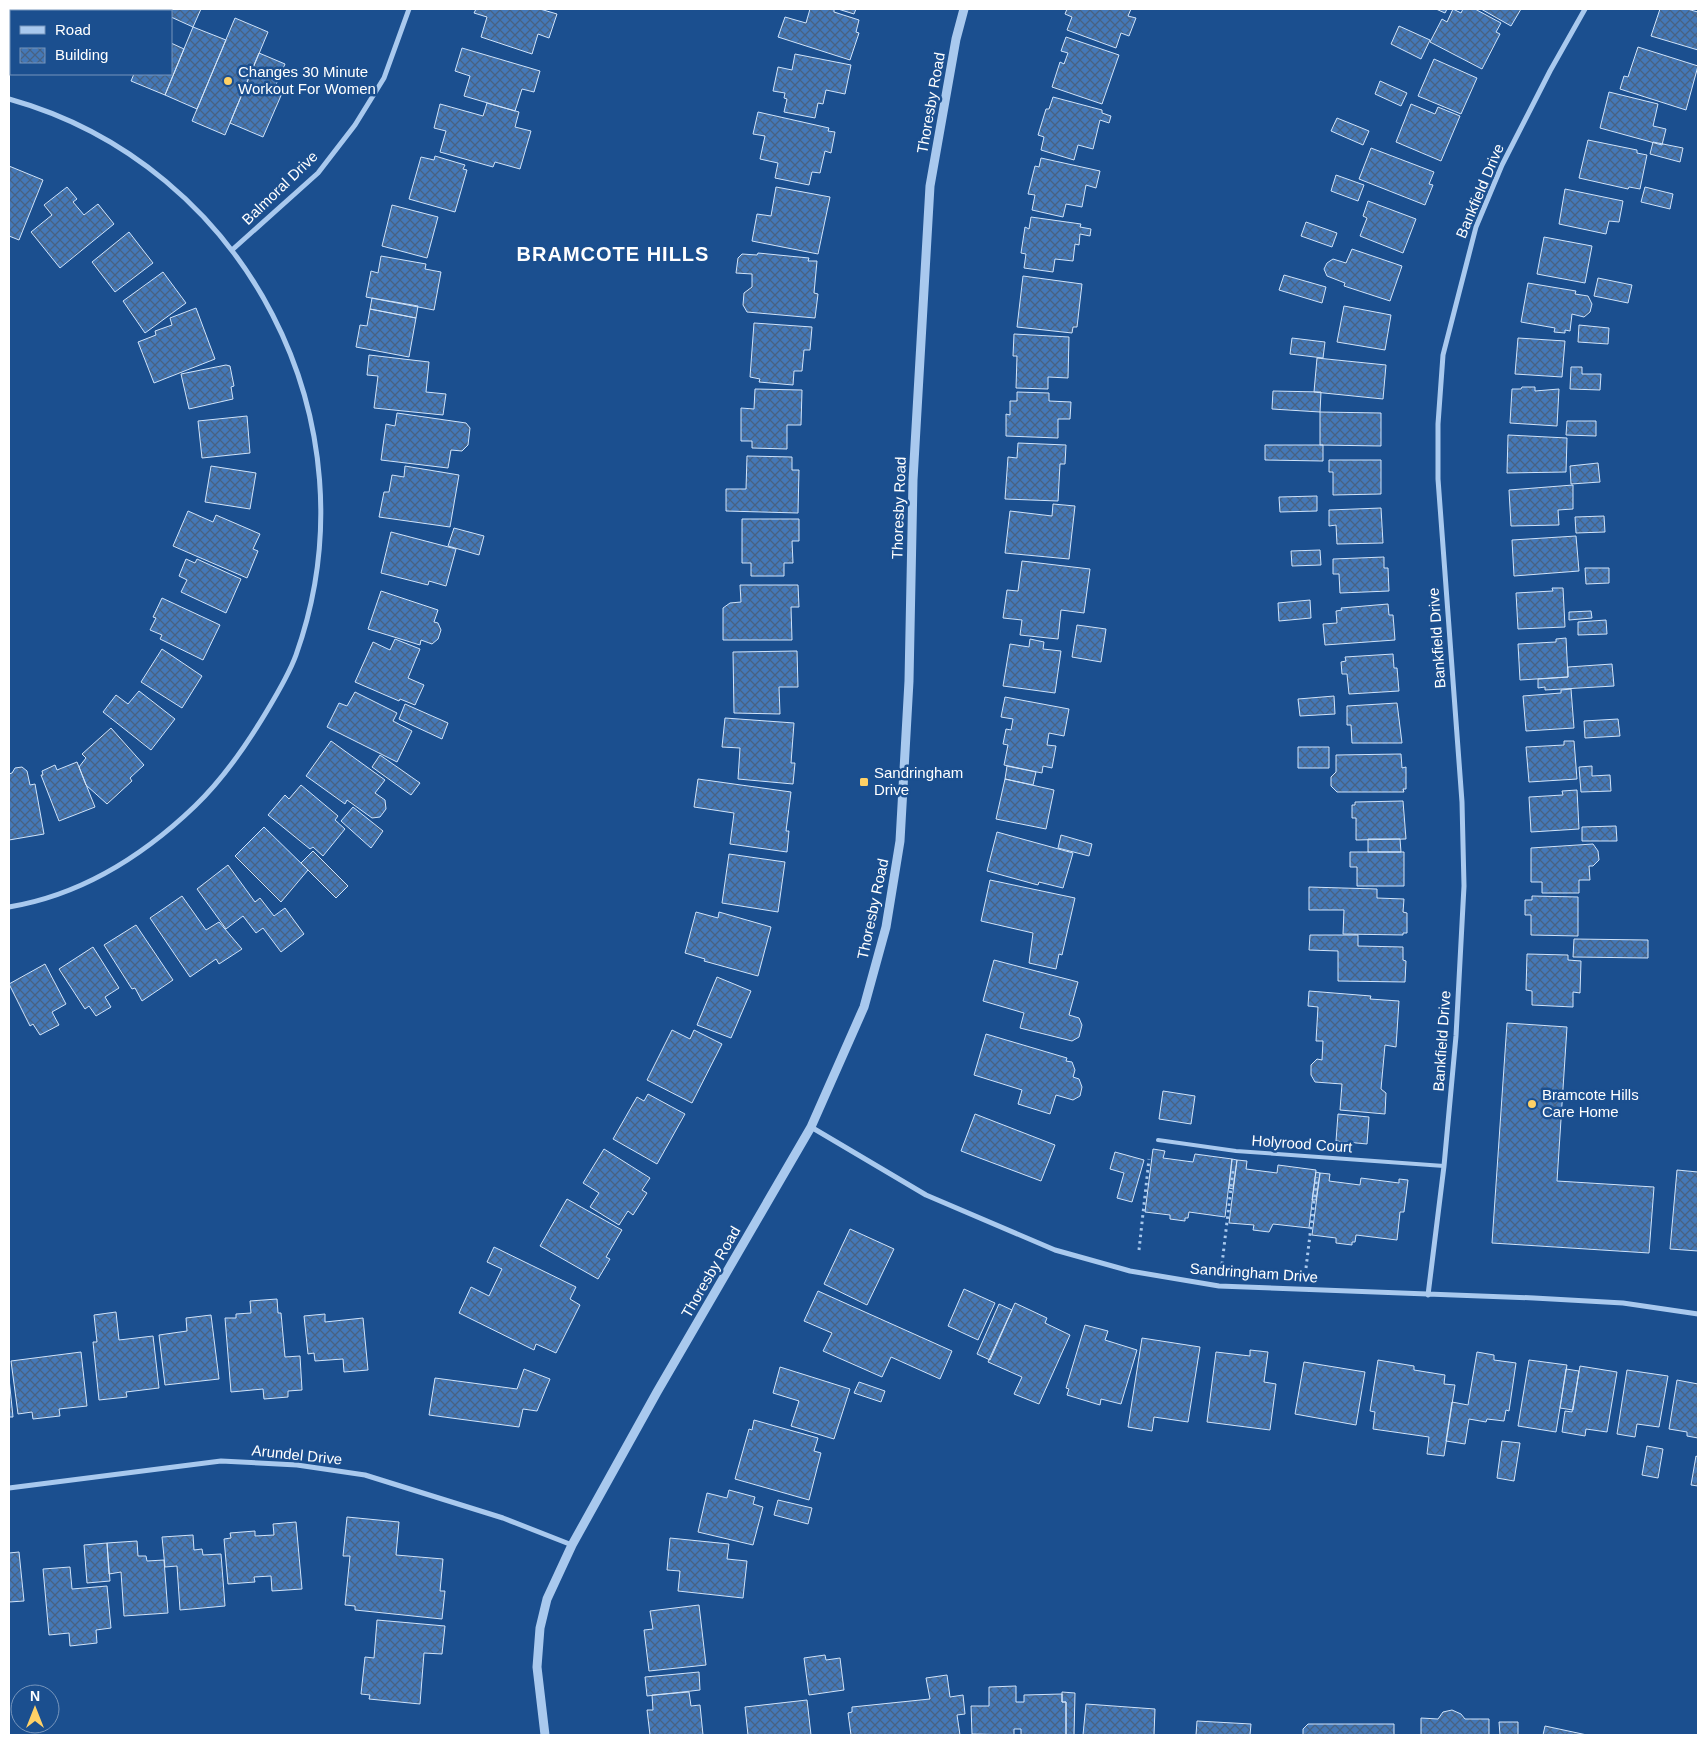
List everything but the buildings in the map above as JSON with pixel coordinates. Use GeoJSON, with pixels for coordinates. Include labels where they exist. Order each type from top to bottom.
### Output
{"type":"FeatureCollection","features":[{"type":"Feature","properties":{"kind":"street","name":"Balmoral Drive"},"geometry":{"type":"LineString","coordinates":[[232,250],[318,173],[355,125],[384,78],[409,9]]}},
{"type":"Feature","properties":{"kind":"street","name":"Thoresby Road"},"geometry":{"type":"LineString","coordinates":[[545,1735],[537,1667],[540,1628],[546,1599],[572,1545],[811,1128],[864,1007],[886,927],[900,841],[909,681],[913,480],[930,186],[956,39],[964,9]]}},
{"type":"Feature","properties":{"kind":"street","name":"Bankfield Drive"},"geometry":{"type":"LineString","coordinates":[[1428,1295],[1444,1166],[1456,1036],[1464,886],[1462,802],[1438,479],[1438,424],[1442,355],[1476,227],[1507,156],[1550,70],[1585,9]]}},
{"type":"Feature","properties":{"kind":"street"},"geometry":{"type":"LineString","coordinates":[[9,99],[42,108],[91,132],[131,156],[200,211],[232,250],[268,308],[292,354],[307,398],[316,445],[321,509],[320,554],[308,615],[295,658],[244,748],[212,790],[173,828],[128,860],[82,886],[39,902],[9,906]]}},
{"type":"Feature","properties":{"kind":"street","name":"Sandringham Drive"},"geometry":{"type":"LineString","coordinates":[[811,1128],[926,1195],[1055,1250],[1130,1271],[1219,1286],[1623,1303],[1698,1314]]}},
{"type":"Feature","properties":{"kind":"street","name":"Arundel Drive"},"geometry":{"type":"LineString","coordinates":[[9,1488],[221,1461],[297,1464],[365,1475],[502,1518],[572,1545]]}},
{"type":"Feature","properties":{"kind":"lane","name":"Holyrood Court"},"geometry":{"type":"LineString","coordinates":[[1158,1140],[1236,1151],[1444,1166]]}},
{"type":"Feature","properties":{"kind":"path"},"geometry":{"type":"LineString","coordinates":[[1140,1240],[1151,1145],[1157,1146],[1158,1140]]}},
{"type":"Feature","properties":{"kind":"path"},"geometry":{"type":"LineString","coordinates":[[1224,1242],[1236,1151]]}},
{"type":"Feature","properties":{"kind":"path"},"geometry":{"type":"LineString","coordinates":[[1308,1248],[1319,1157]]}},
{"type":"Feature","properties":{"kind":"place","name":"Changes 30 Minute Workout For Women"},"geometry":{"type":"Point","coordinates":[228,81]}},
{"type":"Feature","properties":{"kind":"place","name":"Sandringham Drive"},"geometry":{"type":"Point","coordinates":[864,782]}},
{"type":"Feature","properties":{"kind":"place","name":"Bramcote Hills Care Home"},"geometry":{"type":"Point","coordinates":[1532,1104]}},
{"type":"Feature","properties":{"kind":"district","name":"BRAMCOTE HILLS"},"geometry":{"type":"Point","coordinates":[613,254]}}]}
